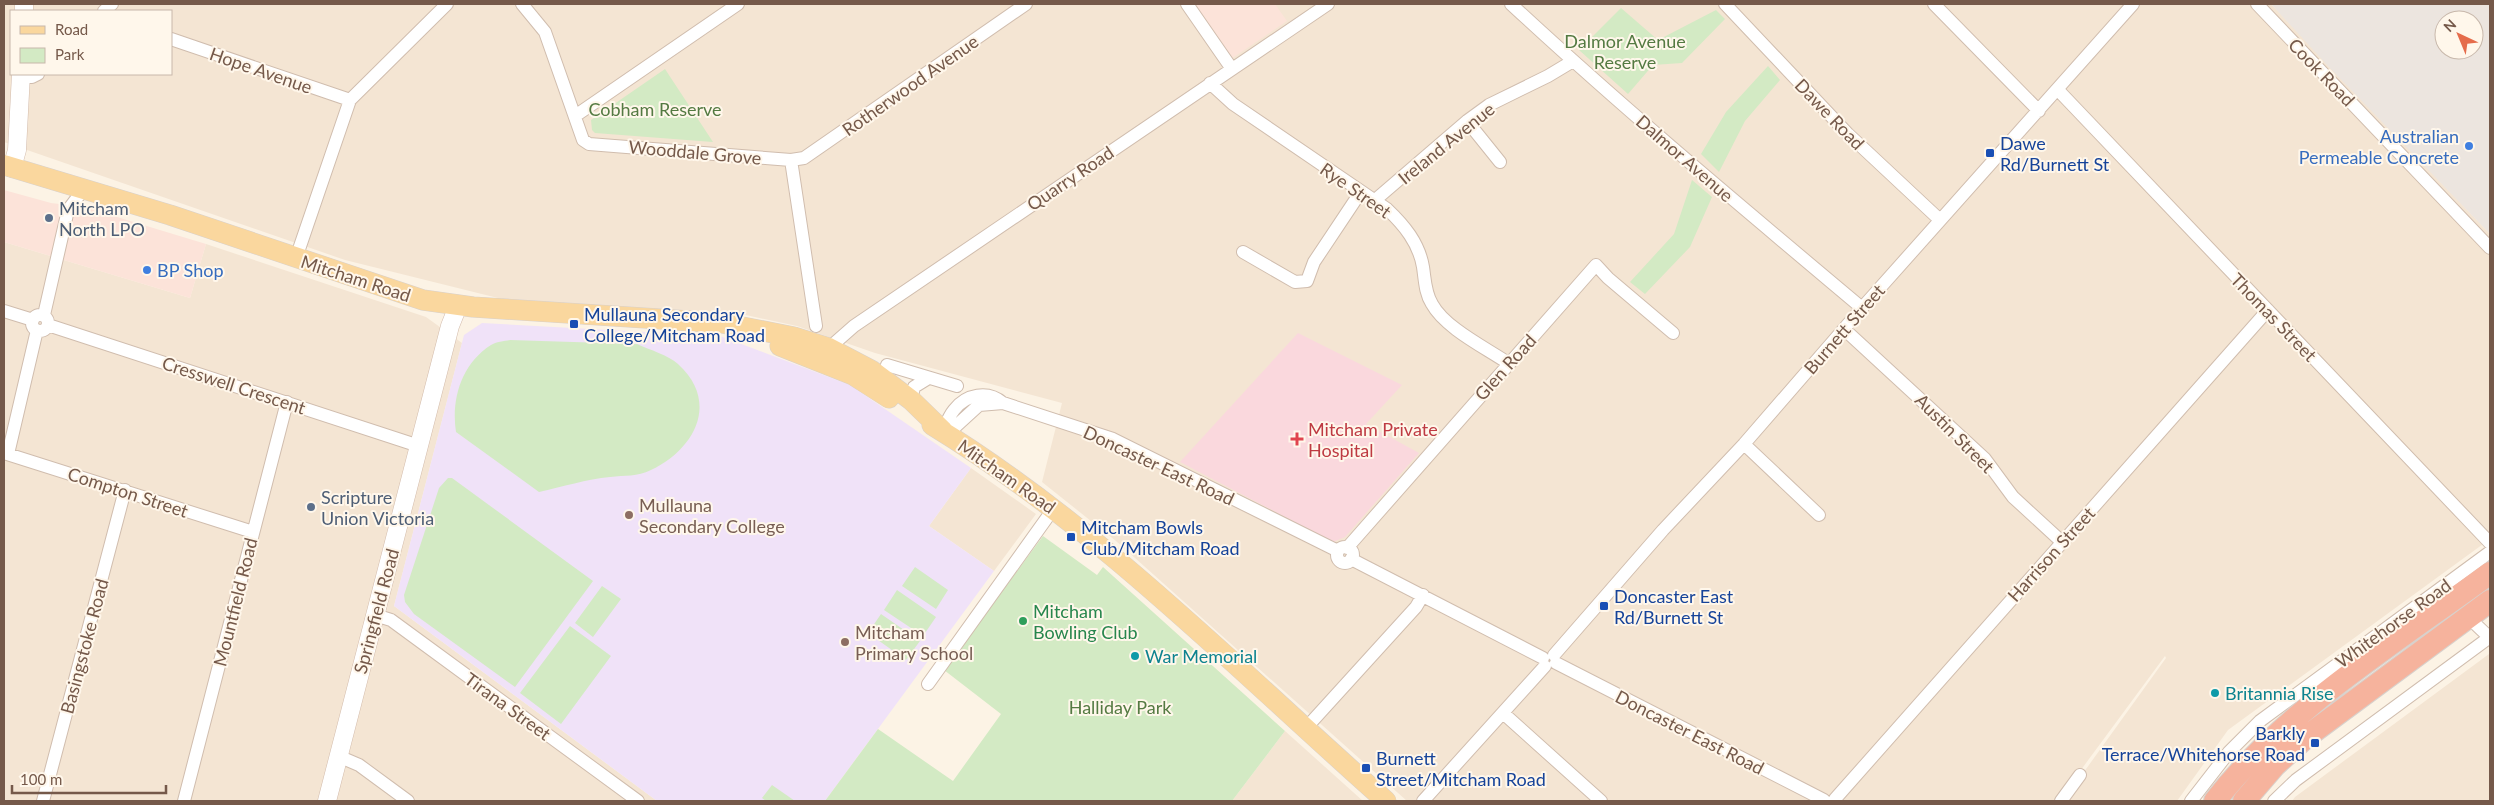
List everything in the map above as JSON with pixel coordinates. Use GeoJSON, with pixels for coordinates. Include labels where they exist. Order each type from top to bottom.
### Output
{"type":"FeatureCollection","features":[{"type":"Feature","properties":{"kind":"highway","name":"Whitehorse Road"},"geometry":{"type":"LineString","coordinates":[[2215,801],[2257,752],[2288,723],[2490,572]]}},
{"type":"Feature","properties":{"kind":"highway"},"geometry":{"type":"LineString","coordinates":[[2244,801],[2275,765],[2306,737],[2490,600]]}},
{"type":"Feature","properties":{"kind":"main road"},"geometry":{"type":"LineString","coordinates":[[8,166],[16,156],[18,124],[27,75]]}},
{"type":"Feature","properties":{"kind":"main road"},"geometry":{"type":"LineString","coordinates":[[4,142],[18,124]]}},
{"type":"Feature","properties":{"kind":"main road","name":"Mitcham Road"},"geometry":{"type":"LineString","coordinates":[[8,166],[170,215],[423,300],[458,306],[722,323],[872,370],[911,400],[943,431]]}},
{"type":"Feature","properties":{"kind":"main road","name":"Springfield Road"},"geometry":{"type":"LineString","coordinates":[[327,801],[450,326],[458,306]]}},
{"type":"Feature","properties":{"kind":"main road","name":"Mitcham Road"},"geometry":{"type":"LineString","coordinates":[[826,355],[853,375],[943,431],[1054,508],[1136,576],[1306,728],[1384,801]]}},
{"type":"Feature","properties":{"kind":"street"},"geometry":{"type":"LineString","coordinates":[[296,258],[350,100],[447,4]]}},
{"type":"Feature","properties":{"kind":"street","name":"Wooddale Grove"},"geometry":{"type":"LineString","coordinates":[[522,4],[545,32],[583,140],[589,144],[791,160]]}},
{"type":"Feature","properties":{"kind":"street"},"geometry":{"type":"LineString","coordinates":[[576,116],[738,4]]}},
{"type":"Feature","properties":{"kind":"street","name":"Rotherwood Avenue"},"geometry":{"type":"LineString","coordinates":[[791,160],[804,158],[1026,4]]}},
{"type":"Feature","properties":{"kind":"street"},"geometry":{"type":"LineString","coordinates":[[1187,4],[1232,69]]}},
{"type":"Feature","properties":{"kind":"street","name":"Quarry Road"},"geometry":{"type":"LineString","coordinates":[[826,355],[854,326],[1328,4]]}},
{"type":"Feature","properties":{"kind":"street","name":"Dalmor Avenue"},"geometry":{"type":"LineString","coordinates":[[1511,4],[1573,61],[1862,308]]}},
{"type":"Feature","properties":{"kind":"street","name":"Dawe Road"},"geometry":{"type":"LineString","coordinates":[[1725,4],[1848,134],[1940,220]]}},
{"type":"Feature","properties":{"kind":"street"},"geometry":{"type":"LineString","coordinates":[[1934,4],[2039,110]]}},
{"type":"Feature","properties":{"kind":"street","name":"Burnett Street"},"geometry":{"type":"LineString","coordinates":[[1423,801],[1663,530],[1744,444],[1862,308],[2133,4]]}},
{"type":"Feature","properties":{"kind":"street","name":"Cook Road"},"geometry":{"type":"LineString","coordinates":[[2257,4],[2490,248]]}},
{"type":"Feature","properties":{"kind":"street","name":"Hope Avenue"},"geometry":{"type":"LineString","coordinates":[[172,39],[350,100]]}},
{"type":"Feature","properties":{"kind":"street","name":"Ireland Avenue"},"geometry":{"type":"LineString","coordinates":[[1374,201],[1467,121],[1489,105],[1548,76],[1573,61]]}},
{"type":"Feature","properties":{"kind":"street","name":"Rye Street"},"geometry":{"type":"LineString","coordinates":[[1210,84],[1233,104],[1374,201],[1402,223],[1415,242],[1423,265],[1426,288],[1431,304],[1450,324],[1508,363]]}},
{"type":"Feature","properties":{"kind":"street","name":"Thomas Street"},"geometry":{"type":"LineString","coordinates":[[2058,90],[2490,543]]}},
{"type":"Feature","properties":{"kind":"street"},"geometry":{"type":"LineString","coordinates":[[1467,121],[1500,162]]}},
{"type":"Feature","properties":{"kind":"street"},"geometry":{"type":"LineString","coordinates":[[791,160],[816,326]]}},
{"type":"Feature","properties":{"kind":"street"},"geometry":{"type":"LineString","coordinates":[[6,453],[41,322],[68,210],[84,190]]}},
{"type":"Feature","properties":{"kind":"street"},"geometry":{"type":"LineString","coordinates":[[1243,252],[1295,282],[1307,281],[1314,262],[1360,193]]}},
{"type":"Feature","properties":{"kind":"street","name":"Glen Road"},"geometry":{"type":"LineString","coordinates":[[1346,553],[1508,363],[1596,265],[1608,278],[1673,334]]}},
{"type":"Feature","properties":{"kind":"street","name":"Harrison Street"},"geometry":{"type":"LineString","coordinates":[[1830,800],[2268,310]]}},
{"type":"Feature","properties":{"kind":"street","name":"Cresswell Crescent"},"geometry":{"type":"LineString","coordinates":[[4,312],[41,322],[419,446]]}},
{"type":"Feature","properties":{"kind":"street","name":"Austin Street"},"geometry":{"type":"LineString","coordinates":[[1844,329],[1985,458],[2013,497],[2062,542]]}},
{"type":"Feature","properties":{"kind":"street"},"geometry":{"type":"LineString","coordinates":[[886,365],[957,386]]}},
{"type":"Feature","properties":{"kind":"street"},"geometry":{"type":"LineString","coordinates":[[911,400],[914,387],[927,378]]}},
{"type":"Feature","properties":{"kind":"street","name":"Doncaster East Road"},"geometry":{"type":"LineString","coordinates":[[943,431],[954,410],[970,398],[980,394],[997,398],[1003,403],[1113,439],[1346,553],[1423,596],[1830,800]]}},
{"type":"Feature","properties":{"kind":"street","name":"Mountfield Road"},"geometry":{"type":"LineString","coordinates":[[187,800],[287,402]]}},
{"type":"Feature","properties":{"kind":"street"},"geometry":{"type":"LineString","coordinates":[[1744,444],[1819,515]]}},
{"type":"Feature","properties":{"kind":"street","name":"Compton Street"},"geometry":{"type":"LineString","coordinates":[[6,453],[253,532]]}},
{"type":"Feature","properties":{"kind":"street","name":"Basingstoke Road"},"geometry":{"type":"LineString","coordinates":[[43,801],[125,490]]}},
{"type":"Feature","properties":{"kind":"street"},"geometry":{"type":"LineString","coordinates":[[928,684],[1054,508]]}},
{"type":"Feature","properties":{"kind":"street","name":"Whitehorse Road"},"geometry":{"type":"LineString","coordinates":[[2192,801],[2229,752],[2260,721],[2490,552]]}},
{"type":"Feature","properties":{"kind":"street"},"geometry":{"type":"LineString","coordinates":[[1306,728],[1416,607],[1423,596]]}},
{"type":"Feature","properties":{"kind":"street","name":"Tirana Street"},"geometry":{"type":"LineString","coordinates":[[375,614],[391,620],[638,801]]}},
{"type":"Feature","properties":{"kind":"street"},"geometry":{"type":"LineString","coordinates":[[2274,801],[2296,780],[2490,637],[2468,617]]}},
{"type":"Feature","properties":{"kind":"street"},"geometry":{"type":"LineString","coordinates":[[1503,712],[1601,801]]}},
{"type":"Feature","properties":{"kind":"street"},"geometry":{"type":"LineString","coordinates":[[338,756],[358,765],[408,801]]}},
{"type":"Feature","properties":{"kind":"street"},"geometry":{"type":"LineString","coordinates":[[2061,801],[2080,775]]}},
{"type":"Feature","properties":{"kind":"shaded area"},"geometry":{"type":"Polygon","coordinates":[[[4,4],[2271,4],[2490,234],[2490,539],[2228,730],[2177,801],[2063,801],[2166,658],[2165,656],[2058,801],[1407,801],[1116,541],[1042,482],[1062,403],[875,353],[797,326],[746,315],[506,300],[345,260],[4,142],[4,4]]]}},
{"type":"Feature","properties":{"kind":"shaded area"},"geometry":{"type":"Polygon","coordinates":[[[1193,4],[1275,4],[1287,21],[1231,59],[1193,4]]]}},
{"type":"Feature","properties":{"kind":"shaded area"},"geometry":{"type":"Polygon","coordinates":[[[2271,4],[2490,4],[2490,234],[2328,66],[2271,4]]]}},
{"type":"Feature","properties":{"kind":"shaded area"},"geometry":{"type":"Polygon","coordinates":[[[4,190],[51,203],[84,207],[206,244],[190,298],[4,242],[4,190]]]}},
{"type":"Feature","properties":{"kind":"shaded area"},"geometry":{"type":"Polygon","coordinates":[[[4,242],[190,298],[206,244],[426,317],[462,343],[394,606],[657,801],[4,801],[4,242]]]}},
{"type":"Feature","properties":{"kind":"shaded area","name":"Mullauna Secondary College"},"geometry":{"type":"Polygon","coordinates":[[[482,323],[720,336],[850,385],[971,468],[929,526],[994,571],[825,801],[657,801],[394,606],[464,335],[482,323]]]}},
{"type":"Feature","properties":{"kind":"shaded area","name":"Mitcham Private Hospital"},"geometry":{"type":"Polygon","coordinates":[[[1298,333],[1402,385],[1366,424],[1419,453],[1345,537],[1333,542],[1180,462],[1298,333]]]}},
{"type":"Feature","properties":{"kind":"shaded area"},"geometry":{"type":"Polygon","coordinates":[[[971,468],[1036,514],[994,571],[929,526],[971,468]]]}},
{"type":"Feature","properties":{"kind":"shaded area"},"geometry":{"type":"Polygon","coordinates":[[[2489,654],[2490,801],[2292,801],[2295,797],[2489,654]]]}},
{"type":"Feature","properties":{"kind":"shaded area"},"geometry":{"type":"Polygon","coordinates":[[[1285,731],[1363,801],[1232,801],[1285,731]]]}},
{"type":"Feature","properties":{"kind":"green space","name":"Dalmor Avenue Reserve"},"geometry":{"type":"Polygon","coordinates":[[[1621,8],[1658,40],[1716,10],[1725,19],[1682,63],[1653,65],[1628,94],[1579,50],[1621,8]]]}},
{"type":"Feature","properties":{"kind":"green space"},"geometry":{"type":"Polygon","coordinates":[[[1768,66],[1780,80],[1745,121],[1719,172],[1701,154],[1726,112],[1768,66]]]}},
{"type":"Feature","properties":{"kind":"green space","name":"Cobham Reserve"},"geometry":{"type":"Polygon","coordinates":[[[665,69],[713,142],[595,133],[592,130],[591,120],[665,69]]]}},
{"type":"Feature","properties":{"kind":"green space"},"geometry":{"type":"Polygon","coordinates":[[[1692,180],[1712,197],[1690,247],[1645,294],[1630,282],[1674,234],[1692,180]]]}},
{"type":"Feature","properties":{"kind":"green space"},"geometry":{"type":"Polygon","coordinates":[[[510,340],[637,344],[659,353],[678,364],[691,379],[698,394],[700,409],[697,423],[690,437],[680,450],[667,461],[651,470],[636,475],[592,479],[539,492],[456,432],[455,408],[460,384],[465,372],[472,362],[491,345],[510,340]]]}},
{"type":"Feature","properties":{"kind":"green space"},"geometry":{"type":"Polygon","coordinates":[[[448,478],[452,478],[593,581],[515,687],[414,614],[405,602],[404,595],[439,488],[448,478]]]}},
{"type":"Feature","properties":{"kind":"green space","name":"Halliday Park"},"geometry":{"type":"Polygon","coordinates":[[[1043,536],[1097,575],[1103,567],[1285,731],[1232,801],[825,801],[878,729],[953,781],[1001,714],[944,670],[1043,536]]]}},
{"type":"Feature","properties":{"kind":"green space"},"geometry":{"type":"Polygon","coordinates":[[[915,567],[948,590],[936,609],[902,586],[915,567]]]}},
{"type":"Feature","properties":{"kind":"green space"},"geometry":{"type":"Polygon","coordinates":[[[602,586],[621,599],[593,637],[575,623],[602,586]]]}},
{"type":"Feature","properties":{"kind":"green space"},"geometry":{"type":"Polygon","coordinates":[[[897,590],[936,617],[923,636],[884,610],[897,590]]]}},
{"type":"Feature","properties":{"kind":"green space"},"geometry":{"type":"Polygon","coordinates":[[[881,614],[920,641],[906,660],[868,633],[881,614]]]}},
{"type":"Feature","properties":{"kind":"green space"},"geometry":{"type":"Polygon","coordinates":[[[570,626],[611,656],[561,724],[520,693],[570,626]]]}},
{"type":"Feature","properties":{"kind":"green space"},"geometry":{"type":"Polygon","coordinates":[[[772,785],[795,801],[766,801],[762,798],[772,785]]]}},
{"type":"Feature","properties":{"kind":"place","name":"Australian Permeable Concrete"},"geometry":{"type":"Point","coordinates":[2469,146]}},
{"type":"Feature","properties":{"kind":"place","name":"Dawe Rd/Burnett St"},"geometry":{"type":"Point","coordinates":[1990,153]}},
{"type":"Feature","properties":{"kind":"place","name":"Mitcham North LPO"},"geometry":{"type":"Point","coordinates":[49,218]}},
{"type":"Feature","properties":{"kind":"place","name":"BP Shop"},"geometry":{"type":"Point","coordinates":[147,270]}},
{"type":"Feature","properties":{"kind":"place","name":"Mullauna Secondary College/Mitcham Road"},"geometry":{"type":"Point","coordinates":[574,324]}},
{"type":"Feature","properties":{"kind":"place","name":"Mitcham Private Hospital"},"geometry":{"type":"Point","coordinates":[1297,439]}},
{"type":"Feature","properties":{"kind":"place","name":"Scripture Union Victoria"},"geometry":{"type":"Point","coordinates":[311,507]}},
{"type":"Feature","properties":{"kind":"place","name":"Mullauna Secondary College"},"geometry":{"type":"Point","coordinates":[629,515]}},
{"type":"Feature","properties":{"kind":"place","name":"Mitcham Bowls Club/Mitcham Road"},"geometry":{"type":"Point","coordinates":[1071,537]}},
{"type":"Feature","properties":{"kind":"place","name":"Doncaster East Rd/Burnett St"},"geometry":{"type":"Point","coordinates":[1604,606]}},
{"type":"Feature","properties":{"kind":"place","name":"Mitcham Bowling Club"},"geometry":{"type":"Point","coordinates":[1023,621]}},
{"type":"Feature","properties":{"kind":"place","name":"Mitcham Primary School"},"geometry":{"type":"Point","coordinates":[845,642]}},
{"type":"Feature","properties":{"kind":"place","name":"War Memorial"},"geometry":{"type":"Point","coordinates":[1135,656]}},
{"type":"Feature","properties":{"kind":"place","name":"Britannia Rise"},"geometry":{"type":"Point","coordinates":[2215,693]}},
{"type":"Feature","properties":{"kind":"place","name":"Barkly Terrace/Whitehorse Road"},"geometry":{"type":"Point","coordinates":[2315,743]}},
{"type":"Feature","properties":{"kind":"place","name":"Burnett Street/Mitcham Road"},"geometry":{"type":"Point","coordinates":[1366,768]}}]}
